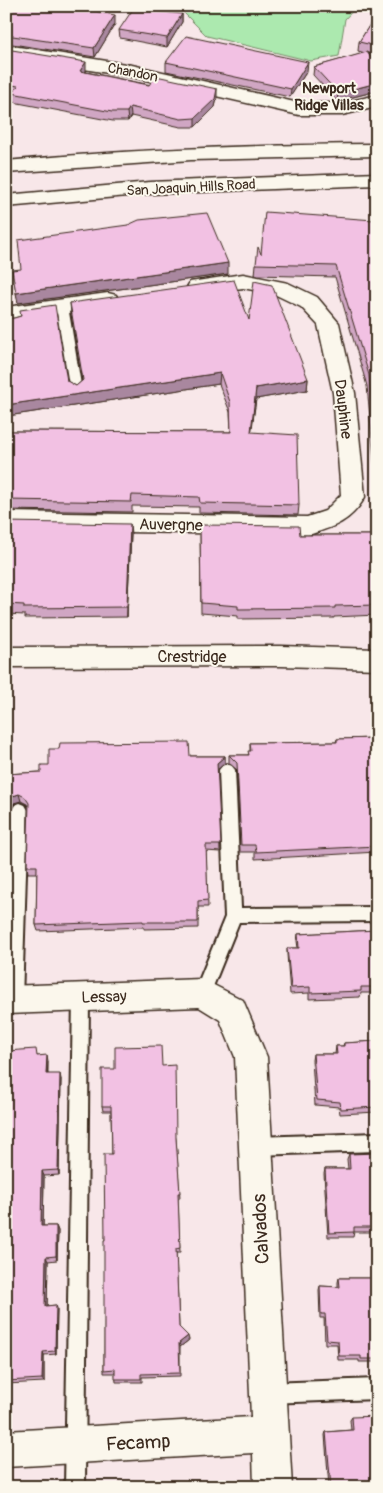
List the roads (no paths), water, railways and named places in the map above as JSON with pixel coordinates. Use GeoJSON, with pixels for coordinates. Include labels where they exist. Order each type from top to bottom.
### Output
{"type":"FeatureCollection","features":[{"type":"Feature","properties":{"kind":"street","name":"Chandon"},"geometry":{"type":"LineString","coordinates":[[6,50],[132,71],[300,109],[342,109],[377,101]]}},
{"type":"Feature","properties":{"kind":"street","name":"San Joaquin Hills Road"},"geometry":{"type":"LineString","coordinates":[[6,167],[65,160],[289,150],[377,150]]}},
{"type":"Feature","properties":{"kind":"street","name":"San Joaquin Hills Road"},"geometry":{"type":"LineString","coordinates":[[6,201],[150,188],[377,179]]}},
{"type":"Feature","properties":{"kind":"street","name":"Dauphine"},"geometry":{"type":"LineString","coordinates":[[176,290],[243,281],[280,288],[309,302],[328,323],[344,393],[353,497],[334,517]]}},
{"type":"Feature","properties":{"kind":"street"},"geometry":{"type":"LineString","coordinates":[[6,314],[128,297]]}},
{"type":"Feature","properties":{"kind":"street","name":"Auvergne"},"geometry":{"type":"LineString","coordinates":[[6,521],[308,526],[334,517]]}},
{"type":"Feature","properties":{"kind":"street","name":"Crestridge"},"geometry":{"type":"LineString","coordinates":[[6,657],[281,656],[377,658]]}},
{"type":"Feature","properties":{"kind":"street","name":"Lessay"},"geometry":{"type":"LineString","coordinates":[[10,1000],[202,993]]}},
{"type":"Feature","properties":{"kind":"street","name":"Calvados"},"geometry":{"type":"LineString","coordinates":[[202,993],[232,1010],[251,1057],[273,1487]]}},
{"type":"Feature","properties":{"kind":"street","name":"Fecamp"},"geometry":{"type":"LineString","coordinates":[[6,1449],[270,1434]]}},
{"type":"Feature","properties":{"kind":"lane"},"geometry":{"type":"LineString","coordinates":[[62,306],[76,391]]}},
{"type":"Feature","properties":{"kind":"lane"},"geometry":{"type":"LineString","coordinates":[[202,993],[233,917],[228,770]]}},
{"type":"Feature","properties":{"kind":"lane"},"geometry":{"type":"LineString","coordinates":[[10,1000],[20,810]]}},
{"type":"Feature","properties":{"kind":"lane"},"geometry":{"type":"LineString","coordinates":[[233,917],[377,914]]}},
{"type":"Feature","properties":{"kind":"lane"},"geometry":{"type":"LineString","coordinates":[[75,1487],[81,997]]}},
{"type":"Feature","properties":{"kind":"lane"},"geometry":{"type":"LineString","coordinates":[[255,1146],[377,1142]]}},
{"type":"Feature","properties":{"kind":"lane"},"geometry":{"type":"LineString","coordinates":[[268,1393],[377,1389]]}},
{"type":"Feature","properties":{"kind":"district","name":"Newport Ridge Villas"},"geometry":{"type":"Point","coordinates":[329,96]}}]}
